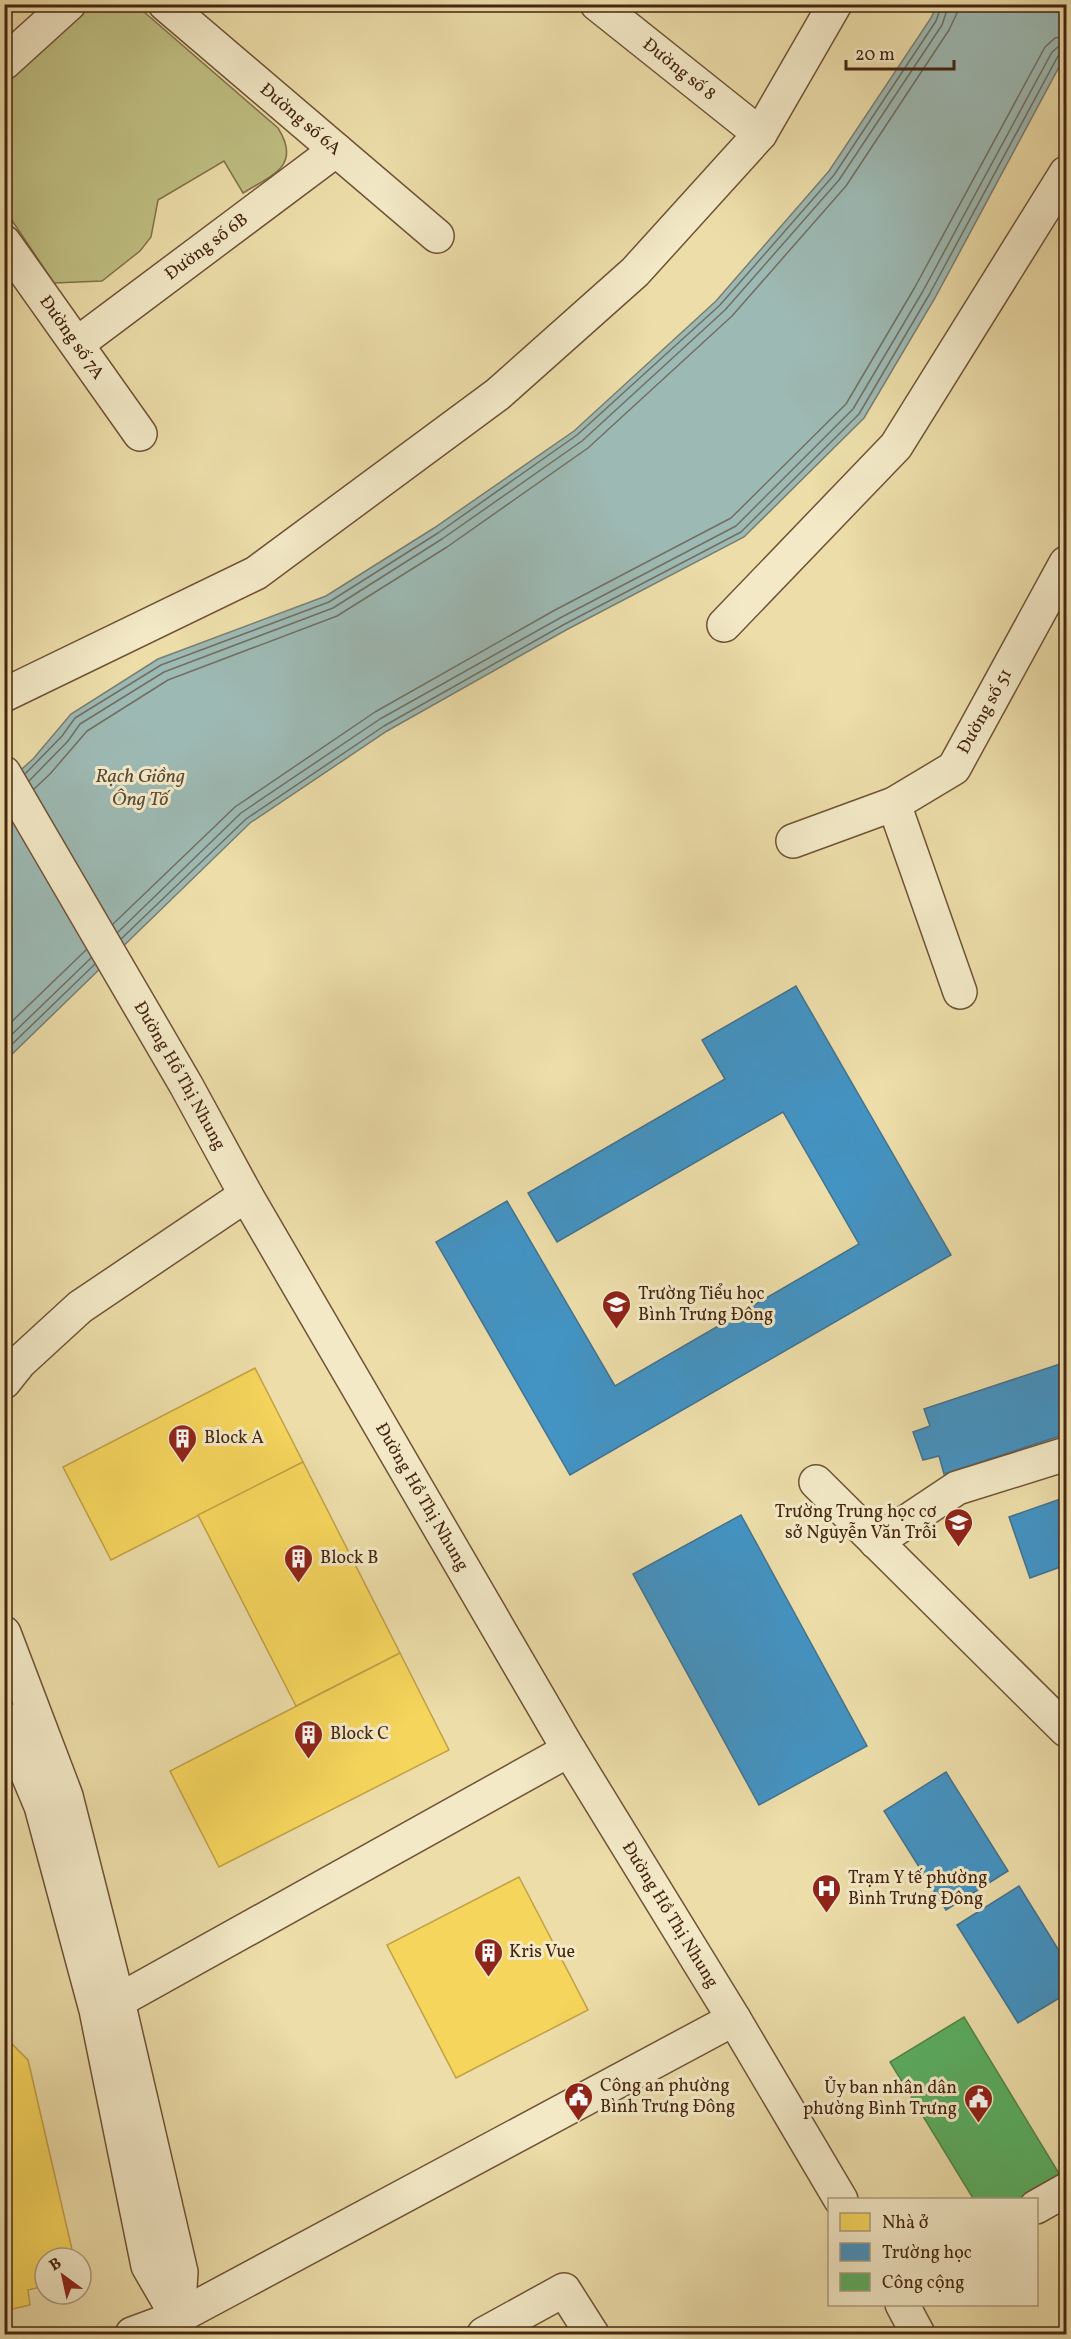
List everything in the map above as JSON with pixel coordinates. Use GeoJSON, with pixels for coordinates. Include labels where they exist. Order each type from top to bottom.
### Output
{"type":"FeatureCollection","features":[{"type":"Feature","properties":{"kind":"street"},"geometry":{"type":"LineString","coordinates":[[4,63],[69,4]]}},
{"type":"Feature","properties":{"kind":"street","name":"Đường số 6A"},"geometry":{"type":"LineString","coordinates":[[165,4],[438,236]]}},
{"type":"Feature","properties":{"kind":"street","name":"Đường số 8"},"geometry":{"type":"LineString","coordinates":[[597,4],[760,134]]}},
{"type":"Feature","properties":{"kind":"street"},"geometry":{"type":"LineString","coordinates":[[4,695],[256,573],[498,394],[635,272],[760,134],[835,4]]}},
{"type":"Feature","properties":{"kind":"street","name":"Đường số 6B"},"geometry":{"type":"LineString","coordinates":[[77,344],[336,150]]}},
{"type":"Feature","properties":{"kind":"street"},"geometry":{"type":"LineString","coordinates":[[724,625],[896,446],[1066,173]]}},
{"type":"Feature","properties":{"kind":"street","name":"Đường số 7A"},"geometry":{"type":"LineString","coordinates":[[4,242],[140,434]]}},
{"type":"Feature","properties":{"kind":"street","name":"Đường số 51"},"geometry":{"type":"LineString","coordinates":[[793,841],[894,804],[954,768],[1066,562]]}},
{"type":"Feature","properties":{"kind":"street","name":"Đường Hồ Thị Nhung"},"geometry":{"type":"LineString","coordinates":[[9,779],[186,1085],[246,1195],[568,1750],[734,2019],[840,2198]]}},
{"type":"Feature","properties":{"kind":"street"},"geometry":{"type":"LineString","coordinates":[[894,804],[960,992]]}},
{"type":"Feature","properties":{"kind":"street"},"geometry":{"type":"LineString","coordinates":[[4,1382],[20,1362],[80,1307],[246,1195]]}},
{"type":"Feature","properties":{"kind":"street"},"geometry":{"type":"LineString","coordinates":[[876,1542],[957,1488],[1066,1454]]}},
{"type":"Feature","properties":{"kind":"street"},"geometry":{"type":"LineString","coordinates":[[816,1482],[1066,1730]]}},
{"type":"Feature","properties":{"kind":"street"},"geometry":{"type":"LineString","coordinates":[[4,1633],[53,1801],[181,2272],[182,2326]]}},
{"type":"Feature","properties":{"kind":"street"},"geometry":{"type":"LineString","coordinates":[[4,1718],[53,1801]]}},
{"type":"Feature","properties":{"kind":"street"},"geometry":{"type":"LineString","coordinates":[[107,2006],[568,1750]]}},
{"type":"Feature","properties":{"kind":"street"},"geometry":{"type":"LineString","coordinates":[[132,2334],[182,2326],[734,2019]]}},
{"type":"Feature","properties":{"kind":"street"},"geometry":{"type":"LineString","coordinates":[[1038,2206],[1066,2190]]}},
{"type":"Feature","properties":{"kind":"street"},"geometry":{"type":"LineString","coordinates":[[484,2334],[564,2290],[592,2334]]}},
{"type":"Feature","properties":{"kind":"street"},"geometry":{"type":"LineString","coordinates":[[903,2306],[918,2334]]}},
{"type":"Feature","properties":{"kind":"green space"},"geometry":{"type":"Polygon","coordinates":[[[88,5],[136,5],[278,128],[285,141],[287,152],[285,161],[273,175],[243,193],[224,161],[158,200],[151,237],[140,251],[102,281],[54,283],[5,210],[4,82],[88,5]]]}},
{"type":"Feature","properties":{"kind":"water","name":"Rạch Giồng Ông Tố"},"geometry":{"type":"Polygon","coordinates":[[[937,5],[1066,5],[1066,54],[935,298],[864,418],[744,537],[566,630],[387,731],[250,823],[5,1061],[4,785],[33,759],[71,714],[158,659],[326,596],[434,528],[574,431],[716,301],[829,171],[931,18],[937,5]]]}},
{"type":"Feature","properties":{"kind":"building: Nhà ở","name":"Block A"},"geometry":{"type":"Polygon","coordinates":[[[255,1368],[303,1462],[111,1560],[63,1467],[255,1368]]]}},
{"type":"Feature","properties":{"kind":"building: Nhà ở","name":"Block B"},"geometry":{"type":"Polygon","coordinates":[[[303,1462],[400,1653],[296,1706],[198,1515],[303,1462]]]}},
{"type":"Feature","properties":{"kind":"building: Nhà ở","name":"Block C"},"geometry":{"type":"Polygon","coordinates":[[[400,1653],[449,1750],[219,1867],[170,1771],[400,1653]]]}},
{"type":"Feature","properties":{"kind":"building: Nhà ở","name":"Kris Vue"},"geometry":{"type":"Polygon","coordinates":[[[519,1877],[588,2010],[456,2078],[387,1945],[519,1877]]]}},
{"type":"Feature","properties":{"kind":"building: Nhà ở"},"geometry":{"type":"Polygon","coordinates":[[[4,2036],[28,2060],[71,2246],[33,2246],[33,2289],[28,2290],[30,2305],[4,2311],[4,2036]]]}},
{"type":"Feature","properties":{"kind":"building: Trường học"},"geometry":{"type":"Polygon","coordinates":[[[796,986],[951,1255],[570,1475],[436,1242],[507,1201],[615,1386],[859,1244],[783,1112],[557,1242],[528,1193],[725,1079],[702,1040],[796,986]]]}},
{"type":"Feature","properties":{"kind":"building: Trường học"},"geometry":{"type":"Polygon","coordinates":[[[1066,1362],[1066,1434],[944,1474],[939,1456],[923,1460],[913,1432],[930,1426],[924,1409],[1066,1362]]]}},
{"type":"Feature","properties":{"kind":"building: Trường học"},"geometry":{"type":"Polygon","coordinates":[[[1066,1497],[1066,1565],[1030,1578],[1009,1517],[1066,1497]]]}},
{"type":"Feature","properties":{"kind":"building: Trường học"},"geometry":{"type":"Polygon","coordinates":[[[741,1515],[867,1746],[759,1805],[633,1574],[741,1515]]]}},
{"type":"Feature","properties":{"kind":"building: Trường học"},"geometry":{"type":"Polygon","coordinates":[[[946,1772],[1008,1871],[946,1910],[884,1811],[946,1772]]]}},
{"type":"Feature","properties":{"kind":"building: Trường học"},"geometry":{"type":"Polygon","coordinates":[[[1019,1886],[1066,1962],[1066,1994],[1018,2023],[957,1925],[1019,1886]]]}},
{"type":"Feature","properties":{"kind":"building: Công cộng","name":"Ủy ban nhân dân phường Bình Trưng"},"geometry":{"type":"Polygon","coordinates":[[[964,2017],[1066,2185],[1038,2199],[973,2198],[890,2062],[964,2017]]]}},
{"type":"Feature","properties":{"kind":"place","name":"Trường Tiểu học Bình Trưng Đông"},"geometry":{"type":"Point","coordinates":[617,1330]}},
{"type":"Feature","properties":{"kind":"place","name":"Block A"},"geometry":{"type":"Point","coordinates":[183,1464]}},
{"type":"Feature","properties":{"kind":"place","name":"Trường Trung học cơ sở Nguyễn Văn Trỗi"},"geometry":{"type":"Point","coordinates":[958,1548]}},
{"type":"Feature","properties":{"kind":"place","name":"Block B"},"geometry":{"type":"Point","coordinates":[299,1584]}},
{"type":"Feature","properties":{"kind":"place","name":"Block C"},"geometry":{"type":"Point","coordinates":[309,1760]}},
{"type":"Feature","properties":{"kind":"place","name":"Trạm Y tế phường Bình Trưng Đông"},"geometry":{"type":"Point","coordinates":[827,1914]}},
{"type":"Feature","properties":{"kind":"place","name":"Kris Vue"},"geometry":{"type":"Point","coordinates":[488,1978]}},
{"type":"Feature","properties":{"kind":"place","name":"Công an phường Bình Trưng Đông"},"geometry":{"type":"Point","coordinates":[579,2122]}},
{"type":"Feature","properties":{"kind":"place","name":"Ủy ban nhân dân phường Bình Trưng"},"geometry":{"type":"Point","coordinates":[978,2124]}}]}
